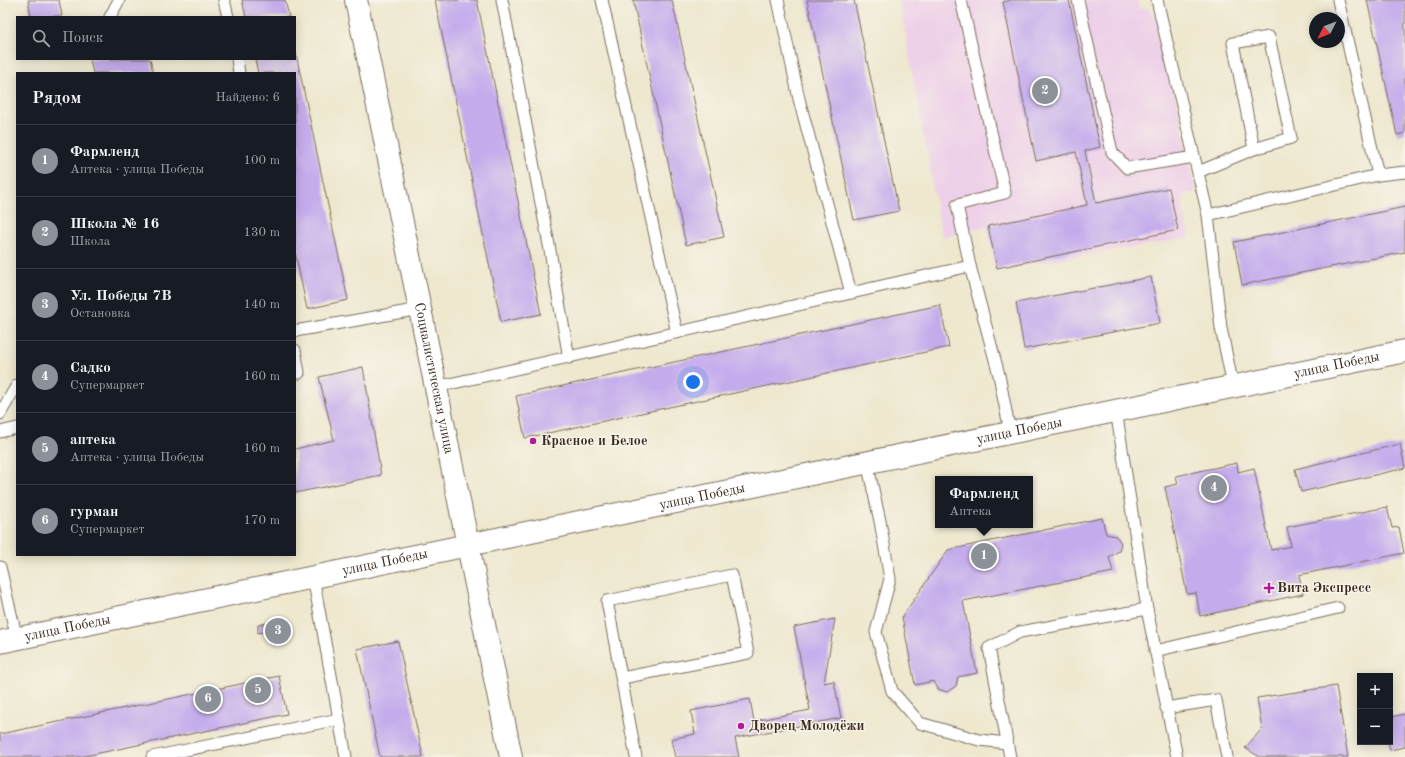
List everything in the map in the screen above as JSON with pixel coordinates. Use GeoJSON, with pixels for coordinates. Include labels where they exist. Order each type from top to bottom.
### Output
{"type":"FeatureCollection","features":[{"type":"Feature","properties":{"kind":"street","name":"Социалистическая улица"},"geometry":{"type":"LineString","coordinates":[[356,0],[511,757]]}},
{"type":"Feature","properties":{"kind":"street","name":"улица Победы"},"geometry":{"type":"LineString","coordinates":[[8,640],[1405,350]]}},
{"type":"Feature","properties":{"kind":"lane"},"geometry":{"type":"LineString","coordinates":[[111,16],[119,0]]}},
{"type":"Feature","properties":{"kind":"lane"},"geometry":{"type":"LineString","coordinates":[[224,0],[228,16]]}},
{"type":"Feature","properties":{"kind":"lane"},"geometry":{"type":"LineString","coordinates":[[502,0],[549,244],[569,358]]}},
{"type":"Feature","properties":{"kind":"lane"},"geometry":{"type":"LineString","coordinates":[[602,0],[677,333]]}},
{"type":"Feature","properties":{"kind":"lane"},"geometry":{"type":"LineString","coordinates":[[778,0],[799,100],[851,293]]}},
{"type":"Feature","properties":{"kind":"lane"},"geometry":{"type":"LineString","coordinates":[[961,0],[1005,194],[958,205],[970,266],[999,375],[1010,432]]}},
{"type":"Feature","properties":{"kind":"lane"},"geometry":{"type":"LineString","coordinates":[[1078,0],[1112,152],[1127,168],[1188,158],[1193,154]]}},
{"type":"Feature","properties":{"kind":"lane"},"geometry":{"type":"LineString","coordinates":[[1157,0],[1208,215],[1221,328],[1233,386]]}},
{"type":"Feature","properties":{"kind":"lane"},"geometry":{"type":"LineString","coordinates":[[1338,0],[1378,175]]}},
{"type":"Feature","properties":{"kind":"lane"},"geometry":{"type":"LineString","coordinates":[[1198,172],[1254,148],[1291,138],[1269,37],[1233,43],[1254,148]]}},
{"type":"Feature","properties":{"kind":"lane"},"geometry":{"type":"LineString","coordinates":[[237,60],[240,72]]}},
{"type":"Feature","properties":{"kind":"lane"},"geometry":{"type":"LineString","coordinates":[[1208,215],[1378,175],[1405,172]]}},
{"type":"Feature","properties":{"kind":"lane"},"geometry":{"type":"LineString","coordinates":[[436,387],[970,266]]}},
{"type":"Feature","properties":{"kind":"lane"},"geometry":{"type":"LineString","coordinates":[[296,331],[420,309]]}},
{"type":"Feature","properties":{"kind":"lane"},"geometry":{"type":"LineString","coordinates":[[296,356],[299,373],[296,373]]}},
{"type":"Feature","properties":{"kind":"lane"},"geometry":{"type":"LineString","coordinates":[[0,414],[16,387]]}},
{"type":"Feature","properties":{"kind":"lane"},"geometry":{"type":"LineString","coordinates":[[1116,410],[1147,608],[1177,757]]}},
{"type":"Feature","properties":{"kind":"lane"},"geometry":{"type":"LineString","coordinates":[[0,432],[16,428]]}},
{"type":"Feature","properties":{"kind":"lane"},"geometry":{"type":"LineString","coordinates":[[867,462],[890,579],[876,632],[892,691],[920,723],[979,740],[1007,743]]}},
{"type":"Feature","properties":{"kind":"lane"},"geometry":{"type":"LineString","coordinates":[[0,567],[8,640]]}},
{"type":"Feature","properties":{"kind":"lane"},"geometry":{"type":"LineString","coordinates":[[622,678],[748,652],[732,575],[607,601],[636,757]]}},
{"type":"Feature","properties":{"kind":"lane"},"geometry":{"type":"LineString","coordinates":[[313,577],[346,757]]}},
{"type":"Feature","properties":{"kind":"lane"},"geometry":{"type":"LineString","coordinates":[[1010,757],[989,648],[1020,632],[1147,608]]}},
{"type":"Feature","properties":{"kind":"lane"},"geometry":{"type":"LineString","coordinates":[[1155,651],[1338,608]]}},
{"type":"Feature","properties":{"kind":"lane"},"geometry":{"type":"LineString","coordinates":[[1166,708],[1216,700],[1227,757]]}},
{"type":"Feature","properties":{"kind":"lane"},"geometry":{"type":"LineString","coordinates":[[152,757],[339,719]]}},
{"type":"Feature","properties":{"kind":"shaded area"},"geometry":{"type":"Polygon","coordinates":[[[899,0],[1137,0],[1139,8],[1147,8],[1160,23],[1196,192],[1181,195],[1189,238],[995,270],[988,226],[942,237],[899,0]]]}},
{"type":"Feature","properties":{"kind":"building"},"geometry":{"type":"Polygon","coordinates":[[[28,0],[59,0],[62,16],[31,16],[28,0]]]}},
{"type":"Feature","properties":{"kind":"building"},"geometry":{"type":"Polygon","coordinates":[[[242,0],[285,0],[289,16],[246,16],[242,0]]]}},
{"type":"Feature","properties":{"kind":"building"},"geometry":{"type":"Polygon","coordinates":[[[435,0],[477,0],[541,314],[501,322],[435,0]]]}},
{"type":"Feature","properties":{"kind":"building"},"geometry":{"type":"Polygon","coordinates":[[[633,0],[672,0],[724,237],[686,245],[633,0]]]}},
{"type":"Feature","properties":{"kind":"building"},"geometry":{"type":"Polygon","coordinates":[[[807,0],[854,0],[899,211],[854,220],[807,0]]]}},
{"type":"Feature","properties":{"kind":"building"},"geometry":{"type":"Polygon","coordinates":[[[1011,0],[1069,0],[1100,147],[1085,151],[1096,203],[1169,188],[1178,230],[997,268],[988,226],[1087,205],[1076,152],[1036,161],[1003,2],[1011,0]]]}},
{"type":"Feature","properties":{"kind":"building"},"geometry":{"type":"Polygon","coordinates":[[[1367,0],[1405,0],[1405,133],[1397,135],[1367,0]]]}},
{"type":"Feature","properties":{"kind":"building"},"geometry":{"type":"Polygon","coordinates":[[[296,54],[348,300],[307,309],[296,257],[296,72],[258,72],[255,60],[296,60],[296,54]]]}},
{"type":"Feature","properties":{"kind":"building"},"geometry":{"type":"Polygon","coordinates":[[[90,60],[150,60],[153,72],[93,72],[90,60]]]}},
{"type":"Feature","properties":{"kind":"building"},"geometry":{"type":"Polygon","coordinates":[[[1405,207],[1405,252],[1242,285],[1234,242],[1405,207]]]}},
{"type":"Feature","properties":{"kind":"building"},"geometry":{"type":"Polygon","coordinates":[[[1151,277],[1160,323],[1024,349],[1016,303],[1151,277]]]}},
{"type":"Feature","properties":{"kind":"building"},"geometry":{"type":"Polygon","coordinates":[[[940,305],[949,347],[525,438],[516,396],[940,305]]]}},
{"type":"Feature","properties":{"kind":"building"},"geometry":{"type":"Polygon","coordinates":[[[363,367],[381,475],[296,493],[296,449],[334,440],[319,377],[363,367]]]}},
{"type":"Feature","properties":{"kind":"building"},"geometry":{"type":"Polygon","coordinates":[[[1400,444],[1405,468],[1301,492],[1295,469],[1400,444]]]}},
{"type":"Feature","properties":{"kind":"building"},"geometry":{"type":"Polygon","coordinates":[[[1237,463],[1238,472],[1254,468],[1271,550],[1291,546],[1287,527],[1387,507],[1392,528],[1399,527],[1404,553],[1299,575],[1303,594],[1200,616],[1196,593],[1187,594],[1165,487],[1178,484],[1176,476],[1237,463]]]}},
{"type":"Feature","properties":{"kind":"building"},"geometry":{"type":"Polygon","coordinates":[[[1102,518],[1106,534],[1116,536],[1121,543],[1119,551],[1109,557],[1113,572],[963,601],[977,673],[958,677],[956,686],[947,692],[938,689],[934,681],[915,685],[902,617],[948,550],[1102,518]]]}},
{"type":"Feature","properties":{"kind":"building"},"geometry":{"type":"Polygon","coordinates":[[[285,619],[289,627],[258,633],[258,625],[285,619]]]}},
{"type":"Feature","properties":{"kind":"building"},"geometry":{"type":"Polygon","coordinates":[[[835,619],[824,683],[834,681],[841,718],[735,738],[739,757],[675,757],[671,739],[695,734],[691,711],[750,699],[754,721],[810,710],[794,627],[835,619]]]}},
{"type":"Feature","properties":{"kind":"building"},"geometry":{"type":"Polygon","coordinates":[[[398,641],[423,757],[380,757],[357,649],[398,641]]]}},
{"type":"Feature","properties":{"kind":"building"},"geometry":{"type":"Polygon","coordinates":[[[279,676],[287,714],[80,757],[0,757],[0,734],[279,676]]]}},
{"type":"Feature","properties":{"kind":"building"},"geometry":{"type":"Polygon","coordinates":[[[1336,686],[1348,757],[1260,757],[1245,748],[1262,729],[1257,698],[1336,686]]]}},
{"type":"Feature","properties":{"kind":"building"},"geometry":{"type":"Polygon","coordinates":[[[1405,714],[1405,747],[1390,750],[1389,745],[1393,745],[1393,716],[1405,714]]]}},
{"type":"Feature","properties":{"kind":"place","name":"Школа № 16"},"geometry":{"type":"Point","coordinates":[1045,91]}},
{"type":"Feature","properties":{"kind":"place","name":"Красное и Белое"},"geometry":{"type":"Point","coordinates":[533,441]}},
{"type":"Feature","properties":{"kind":"place","name":"Садко"},"geometry":{"type":"Point","coordinates":[1214,488]}},
{"type":"Feature","properties":{"kind":"place","name":"Фармленд"},"geometry":{"type":"Point","coordinates":[984,556]}},
{"type":"Feature","properties":{"kind":"place","name":"Вита Экспресс"},"geometry":{"type":"Point","coordinates":[1269,588]}},
{"type":"Feature","properties":{"kind":"place","name":"Ул. Победы 7В"},"geometry":{"type":"Point","coordinates":[278,631]}},
{"type":"Feature","properties":{"kind":"place","name":"аптека"},"geometry":{"type":"Point","coordinates":[258,690]}},
{"type":"Feature","properties":{"kind":"place","name":"гурман"},"geometry":{"type":"Point","coordinates":[208,699]}},
{"type":"Feature","properties":{"kind":"place","name":"Дворец Молодёжи"},"geometry":{"type":"Point","coordinates":[741,726]}}]}
